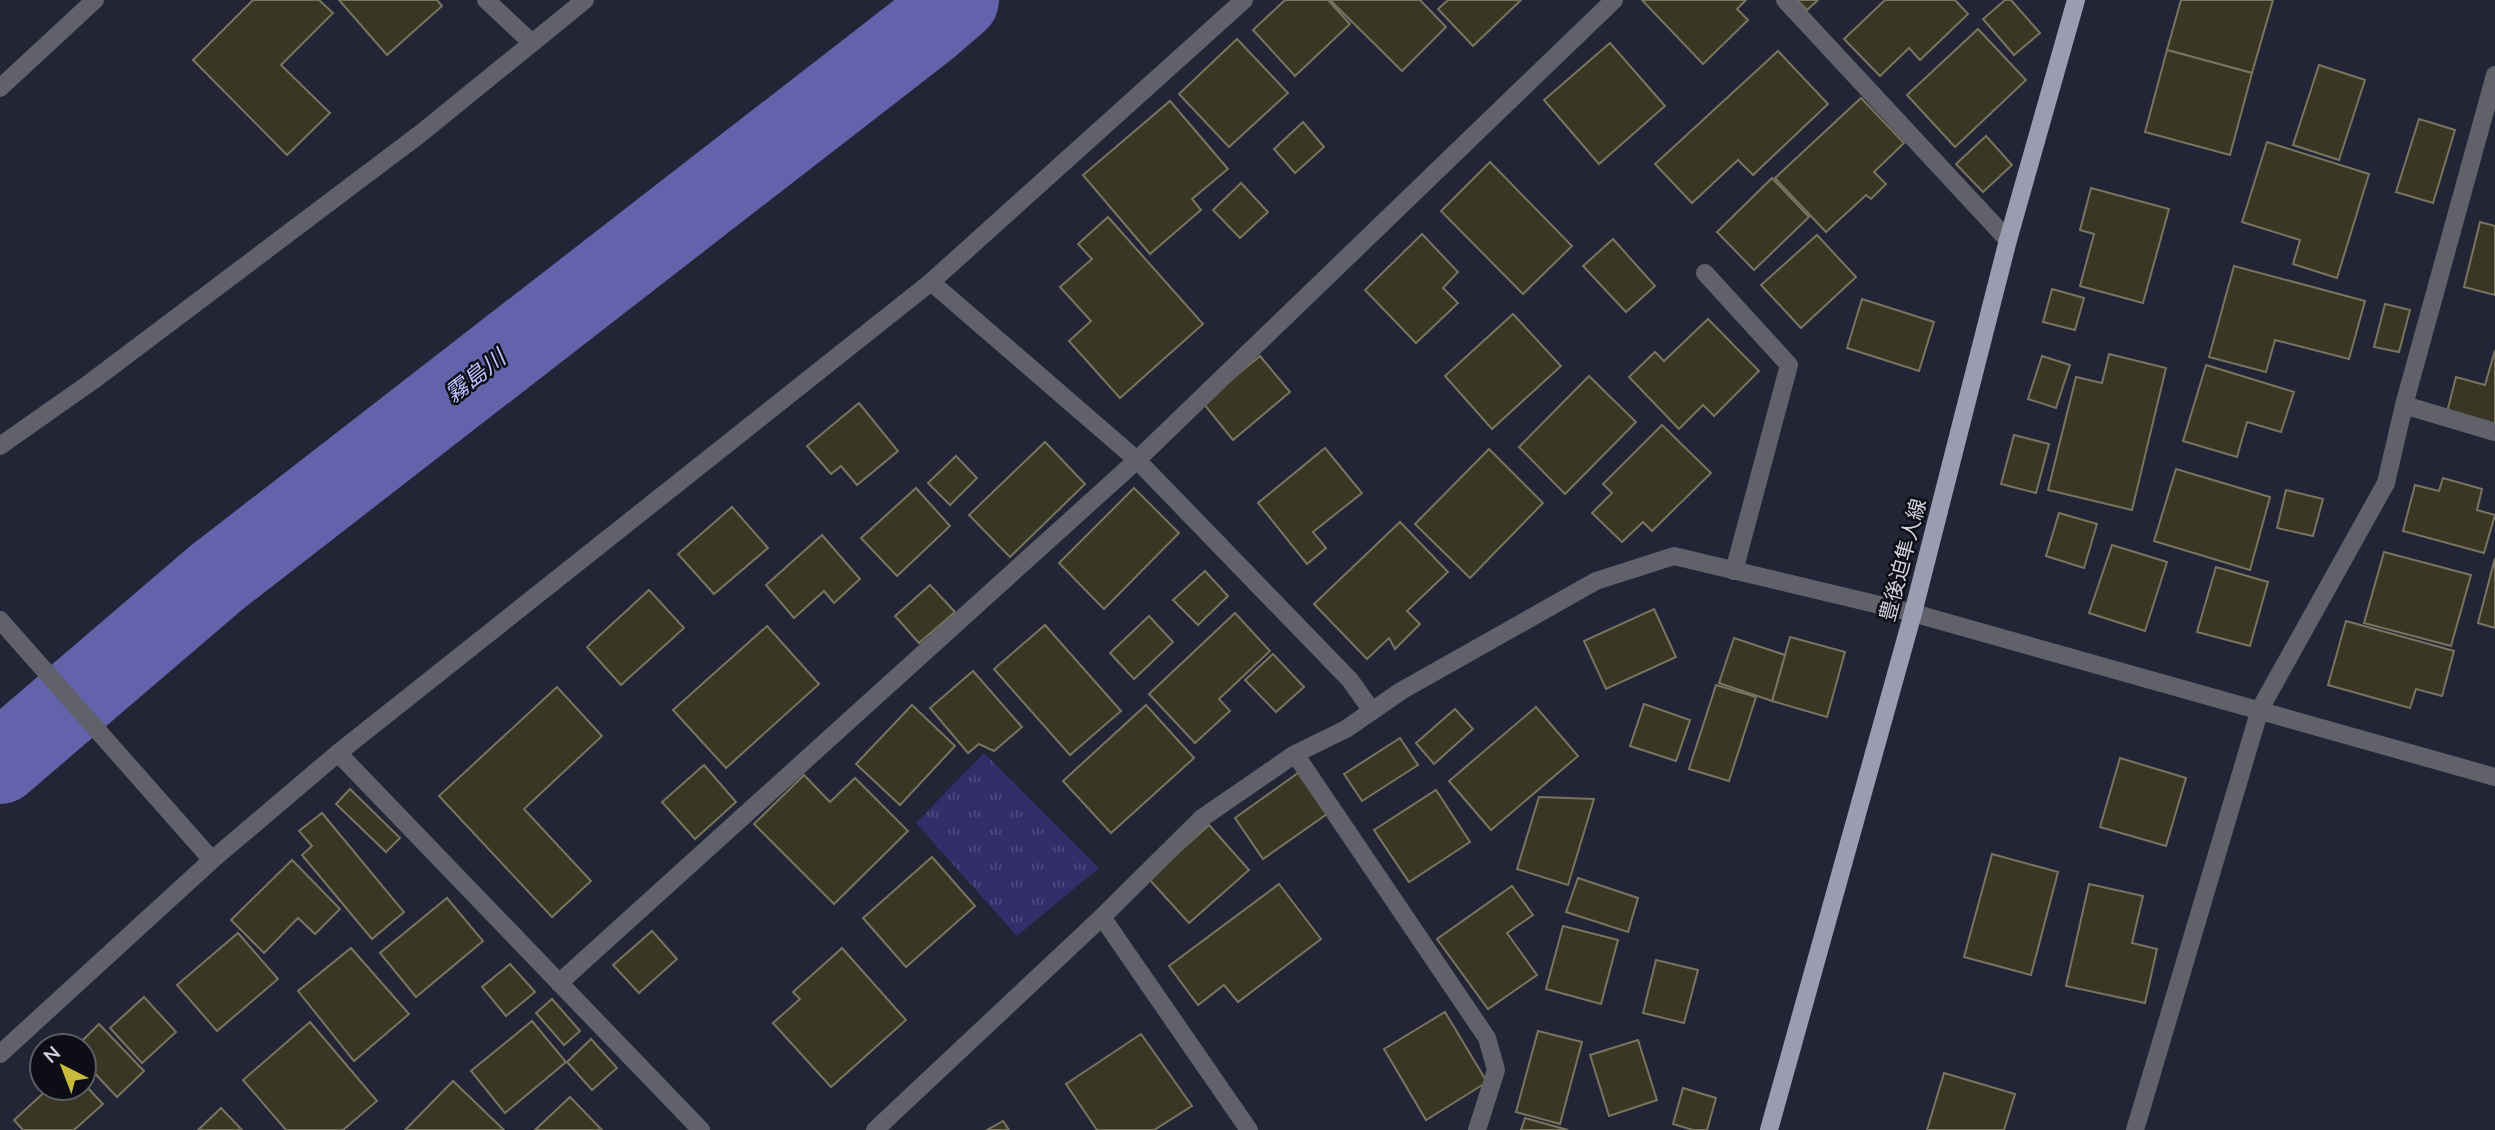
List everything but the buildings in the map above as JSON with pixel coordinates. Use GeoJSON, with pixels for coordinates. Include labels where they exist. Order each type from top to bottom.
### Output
{"type":"FeatureCollection","features":[{"type":"Feature","properties":{"kind":"main road","name":"豊後迫隼人線"},"geometry":{"type":"LineString","coordinates":[[1769,1130],[1913,613],[2008,240],[2076,0]]}},
{"type":"Feature","properties":{"kind":"street"},"geometry":{"type":"LineString","coordinates":[[0,88],[95,0]]}},
{"type":"Feature","properties":{"kind":"street"},"geometry":{"type":"LineString","coordinates":[[486,0],[532,43]]}},
{"type":"Feature","properties":{"kind":"street"},"geometry":{"type":"LineString","coordinates":[[0,446],[91,382],[409,142],[585,0]]}},
{"type":"Feature","properties":{"kind":"street"},"geometry":{"type":"LineString","coordinates":[[0,1054],[212,860],[338,753],[931,282],[1244,0]]}},
{"type":"Feature","properties":{"kind":"street"},"geometry":{"type":"LineString","coordinates":[[559,983],[1137,460],[1614,0]]}},
{"type":"Feature","properties":{"kind":"street"},"geometry":{"type":"LineString","coordinates":[[1785,0],[2008,240]]}},
{"type":"Feature","properties":{"kind":"street"},"geometry":{"type":"LineString","coordinates":[[2135,1130],[2260,709],[2386,483],[2404,405],[2495,75]]}},
{"type":"Feature","properties":{"kind":"street"},"geometry":{"type":"LineString","coordinates":[[1705,272],[1789,365],[1734,571]]}},
{"type":"Feature","properties":{"kind":"street"},"geometry":{"type":"LineString","coordinates":[[931,282],[1137,460],[1350,680],[1372,711]]}},
{"type":"Feature","properties":{"kind":"street"},"geometry":{"type":"LineString","coordinates":[[2404,405],[2495,432]]}},
{"type":"Feature","properties":{"kind":"street"},"geometry":{"type":"LineString","coordinates":[[875,1130],[1102,918],[1202,818],[1295,754],[1346,729],[1401,691],[1596,581],[1675,556],[1913,613],[2495,777]]}},
{"type":"Feature","properties":{"kind":"street"},"geometry":{"type":"LineString","coordinates":[[0,620],[212,860]]}},
{"type":"Feature","properties":{"kind":"street"},"geometry":{"type":"LineString","coordinates":[[338,753],[701,1130]]}},
{"type":"Feature","properties":{"kind":"street"},"geometry":{"type":"LineString","coordinates":[[1295,754],[1487,1038],[1496,1070],[1477,1130]]}},
{"type":"Feature","properties":{"kind":"street"},"geometry":{"type":"LineString","coordinates":[[1102,918],[1250,1130]]}},
{"type":"Feature","properties":{"kind":"green space"},"geometry":{"type":"Polygon","coordinates":[[[984,753],[1099,868],[1017,936],[916,823],[984,753]]]}},
{"type":"Feature","properties":{"kind":"waterway","name":"霧島川"},"geometry":{"type":"LineString","coordinates":[[0,763],[216,578],[958,0]]}}]}
